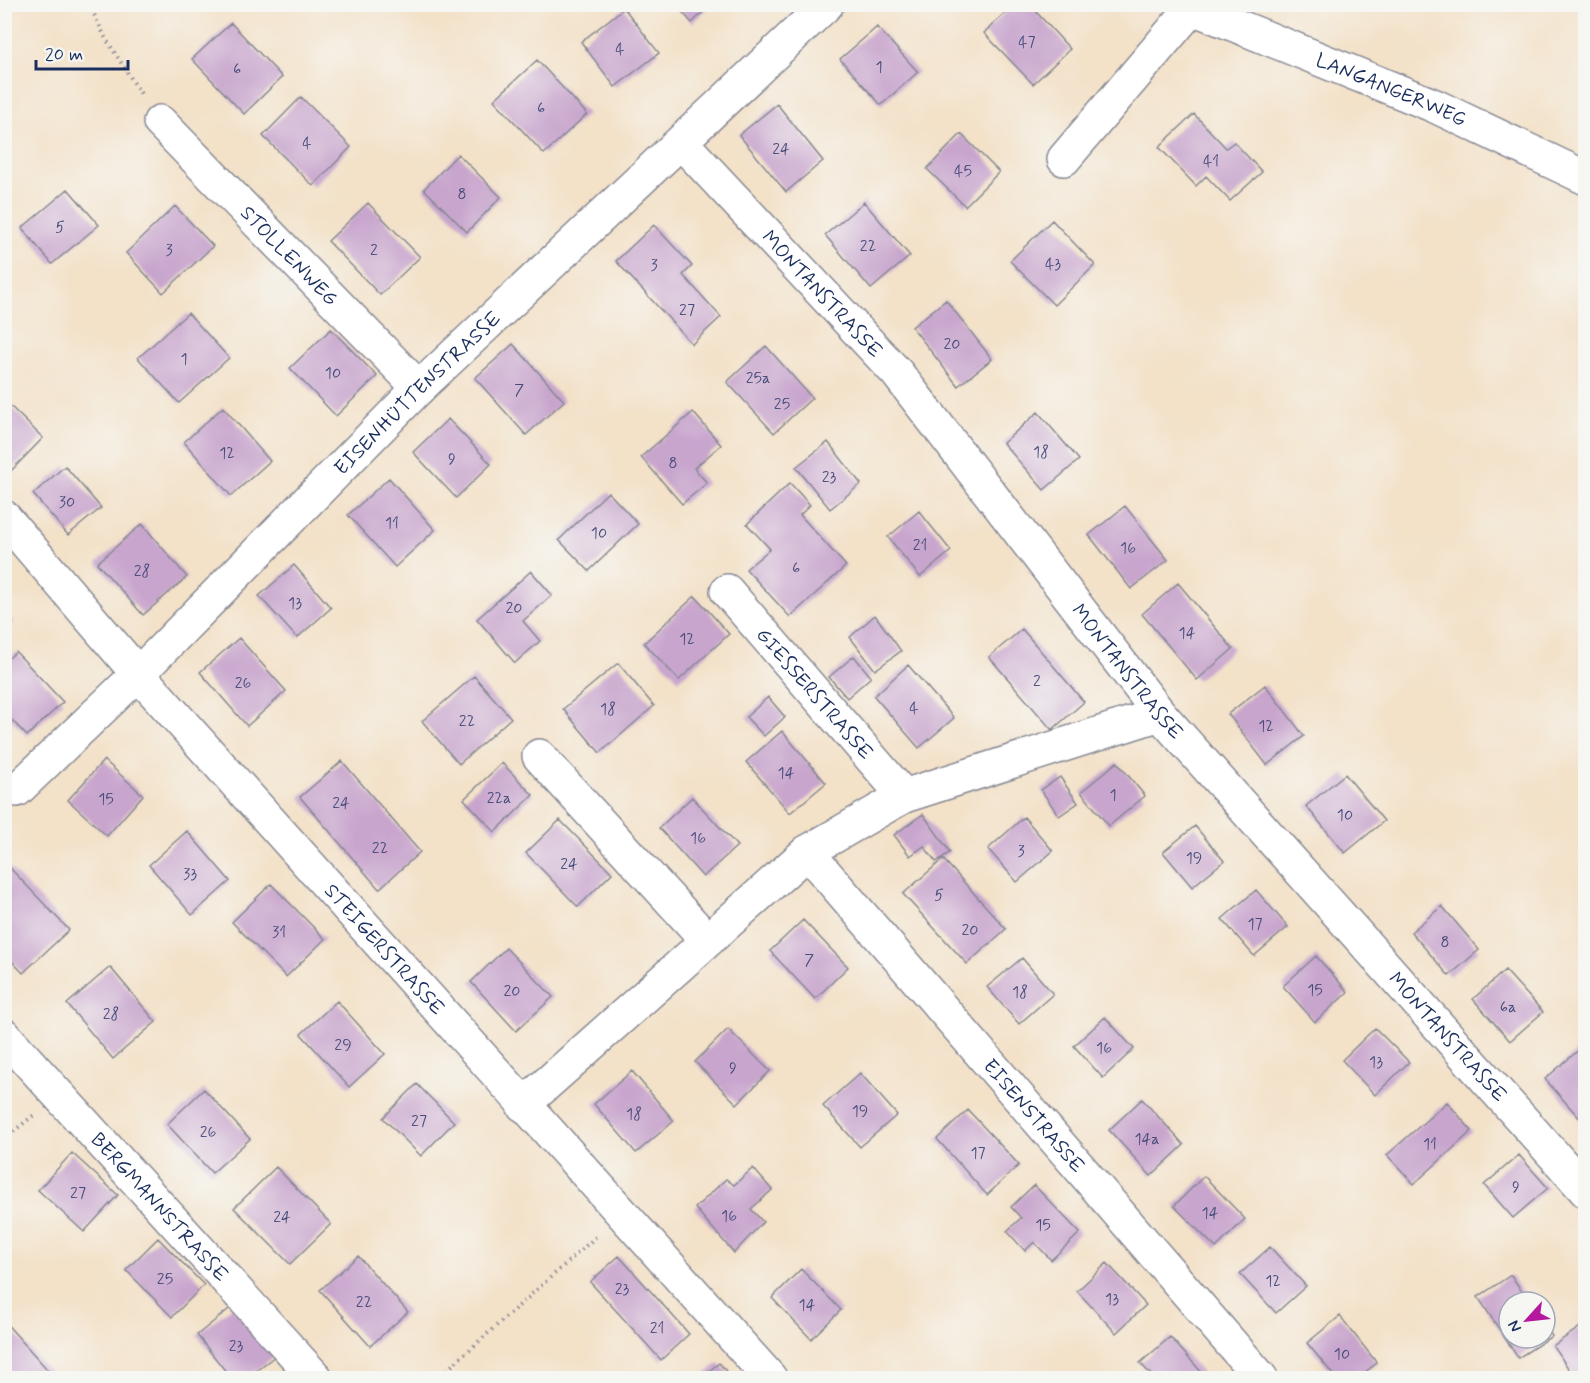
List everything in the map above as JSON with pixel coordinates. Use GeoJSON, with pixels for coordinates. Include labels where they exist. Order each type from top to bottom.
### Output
{"type":"FeatureCollection","features":[{"type":"Feature","properties":{"kind":"street","name":"EISENHÜTTENSTRASSE"},"geometry":{"type":"LineString","coordinates":[[17,790],[138,674],[419,388],[682,143],[827,4]]}},
{"type":"Feature","properties":{"kind":"street","name":"LANGANGERWEG"},"geometry":{"type":"LineString","coordinates":[[1064,159],[1188,6],[1435,105],[1586,178]]}},
{"type":"Feature","properties":{"kind":"street","name":"STOLLENWEG"},"geometry":{"type":"LineString","coordinates":[[160,122],[419,388]]}},
{"type":"Feature","properties":{"kind":"street","name":"MONTANSTRASSE"},"geometry":{"type":"LineString","coordinates":[[682,143],[897,373],[1160,714],[1586,1191]]}},
{"type":"Feature","properties":{"kind":"street","name":"STEIGERSTRASSE"},"geometry":{"type":"LineString","coordinates":[[4,517],[138,674],[770,1378]]}},
{"type":"Feature","properties":{"kind":"street","name":"GIESSERSTRASSE"},"geometry":{"type":"LineString","coordinates":[[727,591],[904,796]]}},
{"type":"Feature","properties":{"kind":"street"},"geometry":{"type":"LineString","coordinates":[[523,1105],[807,852],[904,796],[1160,714]]}},
{"type":"Feature","properties":{"kind":"street"},"geometry":{"type":"LineString","coordinates":[[538,756],[707,940]]}},
{"type":"Feature","properties":{"kind":"street","name":"EISENSTRASSE"},"geometry":{"type":"LineString","coordinates":[[807,852],[1261,1378]]}},
{"type":"Feature","properties":{"kind":"street","name":"BERGMANNSTRASSE"},"geometry":{"type":"LineString","coordinates":[[4,1035],[316,1378]]}},
{"type":"Feature","properties":{"kind":"path"},"geometry":{"type":"LineString","coordinates":[[89,4],[106,39],[160,122]]}},
{"type":"Feature","properties":{"kind":"path"},"geometry":{"type":"LineString","coordinates":[[438,1378],[622,1214]]}},
{"type":"Feature","properties":{"kind":"building"},"geometry":{"type":"Polygon","coordinates":[[[675,4],[711,4],[692,23],[675,4]]]}},
{"type":"Feature","properties":{"kind":"building"},"geometry":{"type":"Polygon","coordinates":[[[1014,4],[1029,4],[1070,49],[1033,84],[984,33],[1014,4]]]}},
{"type":"Feature","properties":{"kind":"building"},"geometry":{"type":"Polygon","coordinates":[[[624,8],[659,53],[615,87],[581,42],[624,8]]]}},
{"type":"Feature","properties":{"kind":"building"},"geometry":{"type":"Polygon","coordinates":[[[231,23],[282,77],[244,114],[192,59],[231,23]]]}},
{"type":"Feature","properties":{"kind":"building"},"geometry":{"type":"Polygon","coordinates":[[[877,27],[918,72],[881,105],[840,59],[877,27]]]}},
{"type":"Feature","properties":{"kind":"building"},"geometry":{"type":"Polygon","coordinates":[[[537,60],[587,114],[544,154],[494,100],[537,60]]]}},
{"type":"Feature","properties":{"kind":"building"},"geometry":{"type":"Polygon","coordinates":[[[301,97],[351,147],[313,186],[263,136],[301,97]]]}},
{"type":"Feature","properties":{"kind":"building"},"geometry":{"type":"Polygon","coordinates":[[[777,104],[823,161],[786,192],[739,135],[777,104]]]}},
{"type":"Feature","properties":{"kind":"building"},"geometry":{"type":"Polygon","coordinates":[[[1194,114],[1226,148],[1234,142],[1262,172],[1230,201],[1206,176],[1196,186],[1159,147],[1194,114]]]}},
{"type":"Feature","properties":{"kind":"building"},"geometry":{"type":"Polygon","coordinates":[[[961,134],[999,172],[965,206],[927,169],[961,134]]]}},
{"type":"Feature","properties":{"kind":"building"},"geometry":{"type":"Polygon","coordinates":[[[458,154],[501,197],[467,232],[424,189],[458,154]]]}},
{"type":"Feature","properties":{"kind":"building"},"geometry":{"type":"Polygon","coordinates":[[[68,189],[99,225],[52,264],[22,228],[68,189]]]}},
{"type":"Feature","properties":{"kind":"building"},"geometry":{"type":"Polygon","coordinates":[[[864,202],[910,256],[871,289],[825,235],[864,202]]]}},
{"type":"Feature","properties":{"kind":"building"},"geometry":{"type":"Polygon","coordinates":[[[368,203],[420,257],[380,295],[328,241],[368,203]]]}},
{"type":"Feature","properties":{"kind":"building"},"geometry":{"type":"Polygon","coordinates":[[[175,206],[213,246],[163,293],[126,253],[175,206]]]}},
{"type":"Feature","properties":{"kind":"building"},"geometry":{"type":"Polygon","coordinates":[[[1052,220],[1095,265],[1054,305],[1010,261],[1052,220]]]}},
{"type":"Feature","properties":{"kind":"building"},"geometry":{"type":"Polygon","coordinates":[[[654,225],[692,266],[683,275],[721,317],[692,344],[616,261],[654,225]]]}},
{"type":"Feature","properties":{"kind":"building"},"geometry":{"type":"Polygon","coordinates":[[[946,300],[992,359],[958,386],[912,327],[946,300]]]}},
{"type":"Feature","properties":{"kind":"building"},"geometry":{"type":"Polygon","coordinates":[[[188,313],[229,358],[179,403],[138,358],[188,313]]]}},
{"type":"Feature","properties":{"kind":"building"},"geometry":{"type":"Polygon","coordinates":[[[331,329],[377,376],[336,416],[290,368],[331,329]]]}},
{"type":"Feature","properties":{"kind":"building"},"geometry":{"type":"Polygon","coordinates":[[[513,344],[564,401],[526,435],[475,378],[513,344]]]}},
{"type":"Feature","properties":{"kind":"building"},"geometry":{"type":"Polygon","coordinates":[[[766,346],[812,398],[774,433],[727,382],[766,346]]]}},
{"type":"Feature","properties":{"kind":"building"},"geometry":{"type":"Polygon","coordinates":[[[4,400],[43,438],[9,473],[4,468],[4,400]]]}},
{"type":"Feature","properties":{"kind":"building"},"geometry":{"type":"Polygon","coordinates":[[[223,407],[270,461],[231,496],[184,442],[223,407]]]}},
{"type":"Feature","properties":{"kind":"building"},"geometry":{"type":"Polygon","coordinates":[[[693,412],[721,445],[694,468],[707,483],[682,504],[641,457],[693,412]]]}},
{"type":"Feature","properties":{"kind":"building"},"geometry":{"type":"Polygon","coordinates":[[[1038,412],[1079,460],[1044,490],[1003,443],[1038,412]]]}},
{"type":"Feature","properties":{"kind":"building"},"geometry":{"type":"Polygon","coordinates":[[[448,419],[491,464],[456,498],[413,452],[448,419]]]}},
{"type":"Feature","properties":{"kind":"building"},"geometry":{"type":"Polygon","coordinates":[[[828,442],[861,484],[830,509],[796,467],[828,442]]]}},
{"type":"Feature","properties":{"kind":"building"},"geometry":{"type":"Polygon","coordinates":[[[65,466],[101,508],[68,535],[33,494],[65,466]]]}},
{"type":"Feature","properties":{"kind":"building"},"geometry":{"type":"Polygon","coordinates":[[[389,478],[435,530],[395,567],[348,515],[389,478]]]}},
{"type":"Feature","properties":{"kind":"building"},"geometry":{"type":"Polygon","coordinates":[[[790,483],[810,505],[800,515],[846,566],[790,617],[746,569],[770,549],[747,524],[790,483]]]}},
{"type":"Feature","properties":{"kind":"building"},"geometry":{"type":"Polygon","coordinates":[[[608,492],[638,524],[589,571],[559,540],[608,492]]]}},
{"type":"Feature","properties":{"kind":"building"},"geometry":{"type":"Polygon","coordinates":[[[1125,506],[1168,560],[1131,589],[1089,535],[1125,506]]]}},
{"type":"Feature","properties":{"kind":"building"},"geometry":{"type":"Polygon","coordinates":[[[919,511],[951,551],[920,577],[888,537],[919,511]]]}},
{"type":"Feature","properties":{"kind":"building"},"geometry":{"type":"Polygon","coordinates":[[[142,524],[187,577],[143,615],[97,563],[142,524]]]}},
{"type":"Feature","properties":{"kind":"building"},"geometry":{"type":"Polygon","coordinates":[[[294,565],[331,608],[297,638],[259,596],[294,565]]]}},
{"type":"Feature","properties":{"kind":"building"},"geometry":{"type":"Polygon","coordinates":[[[531,571],[552,595],[523,621],[540,641],[515,663],[477,619],[531,571]]]}},
{"type":"Feature","properties":{"kind":"building"},"geometry":{"type":"Polygon","coordinates":[[[1178,583],[1233,649],[1197,680],[1142,614],[1178,583]]]}},
{"type":"Feature","properties":{"kind":"building"},"geometry":{"type":"Polygon","coordinates":[[[695,596],[729,634],[679,680],[644,643],[695,596]]]}},
{"type":"Feature","properties":{"kind":"building"},"geometry":{"type":"Polygon","coordinates":[[[4,613],[13,622],[4,629],[4,613]]]}},
{"type":"Feature","properties":{"kind":"building"},"geometry":{"type":"Polygon","coordinates":[[[875,615],[901,651],[875,670],[850,637],[875,615]]]}},
{"type":"Feature","properties":{"kind":"building"},"geometry":{"type":"Polygon","coordinates":[[[1022,629],[1084,702],[1052,730],[989,657],[1022,629]]]}},
{"type":"Feature","properties":{"kind":"building"},"geometry":{"type":"Polygon","coordinates":[[[239,638],[286,691],[247,726],[200,672],[239,638]]]}},
{"type":"Feature","properties":{"kind":"building"},"geometry":{"type":"Polygon","coordinates":[[[16,652],[63,702],[27,736],[4,712],[4,662],[16,652]]]}},
{"type":"Feature","properties":{"kind":"building"},"geometry":{"type":"Polygon","coordinates":[[[854,656],[871,677],[847,698],[829,677],[854,656]]]}},
{"type":"Feature","properties":{"kind":"building"},"geometry":{"type":"Polygon","coordinates":[[[618,663],[654,706],[600,753],[563,709],[618,663]]]}},
{"type":"Feature","properties":{"kind":"building"},"geometry":{"type":"Polygon","coordinates":[[[908,665],[954,718],[919,748],[874,696],[908,665]]]}},
{"type":"Feature","properties":{"kind":"building"},"geometry":{"type":"Polygon","coordinates":[[[474,676],[511,718],[459,764],[422,721],[474,676]]]}},
{"type":"Feature","properties":{"kind":"building"},"geometry":{"type":"Polygon","coordinates":[[[1265,685],[1304,736],[1267,765],[1228,714],[1265,685]]]}},
{"type":"Feature","properties":{"kind":"building"},"geometry":{"type":"Polygon","coordinates":[[[768,697],[785,717],[764,736],[746,717],[768,697]]]}},
{"type":"Feature","properties":{"kind":"building"},"geometry":{"type":"Polygon","coordinates":[[[782,731],[826,783],[790,813],[746,762],[782,731]]]}},
{"type":"Feature","properties":{"kind":"building"},"geometry":{"type":"Polygon","coordinates":[[[104,760],[143,795],[107,836],[68,800],[104,760]]]}},
{"type":"Feature","properties":{"kind":"building"},"geometry":{"type":"Polygon","coordinates":[[[342,761],[420,852],[379,889],[300,797],[342,761]]]}},
{"type":"Feature","properties":{"kind":"building"},"geometry":{"type":"Polygon","coordinates":[[[1117,762],[1145,796],[1109,826],[1081,792],[1117,762]]]}},
{"type":"Feature","properties":{"kind":"building"},"geometry":{"type":"Polygon","coordinates":[[[502,763],[533,795],[495,832],[464,799],[502,763]]]}},
{"type":"Feature","properties":{"kind":"building"},"geometry":{"type":"Polygon","coordinates":[[[1345,774],[1384,821],[1345,853],[1306,806],[1345,774]]]}},
{"type":"Feature","properties":{"kind":"building"},"geometry":{"type":"Polygon","coordinates":[[[1060,777],[1078,803],[1059,816],[1041,790],[1060,777]]]}},
{"type":"Feature","properties":{"kind":"building"},"geometry":{"type":"Polygon","coordinates":[[[692,797],[737,846],[703,877],[659,828],[692,797]]]}},
{"type":"Feature","properties":{"kind":"building"},"geometry":{"type":"Polygon","coordinates":[[[923,814],[950,852],[936,862],[924,846],[910,856],[894,835],[923,814]]]}},
{"type":"Feature","properties":{"kind":"building"},"geometry":{"type":"Polygon","coordinates":[[[1024,817],[1053,851],[1017,882],[988,849],[1024,817]]]}},
{"type":"Feature","properties":{"kind":"building"},"geometry":{"type":"Polygon","coordinates":[[[560,820],[612,873],[578,907],[526,853],[560,820]]]}},
{"type":"Feature","properties":{"kind":"building"},"geometry":{"type":"Polygon","coordinates":[[[1195,826],[1224,861],[1192,887],[1163,852],[1195,826]]]}},
{"type":"Feature","properties":{"kind":"building"},"geometry":{"type":"Polygon","coordinates":[[[187,831],[230,881],[192,915],[149,865],[187,831]]]}},
{"type":"Feature","properties":{"kind":"building"},"geometry":{"type":"Polygon","coordinates":[[[943,859],[1006,929],[967,964],[903,894],[943,859]]]}},
{"type":"Feature","properties":{"kind":"building"},"geometry":{"type":"Polygon","coordinates":[[[10,868],[69,930],[23,973],[4,953],[4,873],[10,868]]]}},
{"type":"Feature","properties":{"kind":"building"},"geometry":{"type":"Polygon","coordinates":[[[271,884],[325,939],[286,977],[232,922],[271,884]]]}},
{"type":"Feature","properties":{"kind":"building"},"geometry":{"type":"Polygon","coordinates":[[[1256,890],[1288,927],[1254,956],[1222,919],[1256,890]]]}},
{"type":"Feature","properties":{"kind":"building"},"geometry":{"type":"Polygon","coordinates":[[[1442,906],[1479,950],[1449,976],[1411,932],[1442,906]]]}},
{"type":"Feature","properties":{"kind":"building"},"geometry":{"type":"Polygon","coordinates":[[[803,920],[848,967],[815,999],[770,951],[803,920]]]}},
{"type":"Feature","properties":{"kind":"building"},"geometry":{"type":"Polygon","coordinates":[[[506,948],[553,997],[516,1031],[471,982],[506,948]]]}},
{"type":"Feature","properties":{"kind":"building"},"geometry":{"type":"Polygon","coordinates":[[[1316,956],[1348,992],[1315,1022],[1283,986],[1316,956]]]}},
{"type":"Feature","properties":{"kind":"building"},"geometry":{"type":"Polygon","coordinates":[[[1022,958],[1053,994],[1019,1024],[987,987],[1022,958]]]}},
{"type":"Feature","properties":{"kind":"building"},"geometry":{"type":"Polygon","coordinates":[[[110,967],[156,1022],[113,1059],[67,1004],[110,967]]]}},
{"type":"Feature","properties":{"kind":"building"},"geometry":{"type":"Polygon","coordinates":[[[1505,970],[1543,1012],[1510,1041],[1473,999],[1505,970]]]}},
{"type":"Feature","properties":{"kind":"building"},"geometry":{"type":"Polygon","coordinates":[[[337,1001],[385,1054],[349,1087],[301,1034],[337,1001]]]}},
{"type":"Feature","properties":{"kind":"building"},"geometry":{"type":"Polygon","coordinates":[[[1105,1017],[1134,1049],[1103,1078],[1074,1046],[1105,1017]]]}},
{"type":"Feature","properties":{"kind":"building"},"geometry":{"type":"Polygon","coordinates":[[[1375,1028],[1409,1062],[1375,1095],[1342,1060],[1375,1028]]]}},
{"type":"Feature","properties":{"kind":"building"},"geometry":{"type":"Polygon","coordinates":[[[728,1029],[770,1071],[737,1104],[695,1062],[728,1029]]]}},
{"type":"Feature","properties":{"kind":"building"},"geometry":{"type":"Polygon","coordinates":[[[1581,1048],[1586,1054],[1586,1118],[1582,1121],[1545,1079],[1581,1048]]]}},
{"type":"Feature","properties":{"kind":"building"},"geometry":{"type":"Polygon","coordinates":[[[632,1071],[674,1121],[636,1153],[594,1104],[632,1071]]]}},
{"type":"Feature","properties":{"kind":"building"},"geometry":{"type":"Polygon","coordinates":[[[860,1073],[897,1115],[860,1147],[823,1106],[860,1073]]]}},
{"type":"Feature","properties":{"kind":"building"},"geometry":{"type":"Polygon","coordinates":[[[417,1084],[454,1122],[421,1156],[383,1118],[417,1084]]]}},
{"type":"Feature","properties":{"kind":"building"},"geometry":{"type":"Polygon","coordinates":[[[204,1089],[250,1139],[212,1173],[167,1124],[204,1089]]]}},
{"type":"Feature","properties":{"kind":"building"},"geometry":{"type":"Polygon","coordinates":[[[1142,1099],[1184,1145],[1151,1176],[1109,1130],[1142,1099]]]}},
{"type":"Feature","properties":{"kind":"building"},"geometry":{"type":"Polygon","coordinates":[[[1447,1102],[1472,1131],[1414,1184],[1387,1155],[1447,1102]]]}},
{"type":"Feature","properties":{"kind":"building"},"geometry":{"type":"Polygon","coordinates":[[[968,1110],[1019,1165],[987,1195],[937,1139],[968,1110]]]}},
{"type":"Feature","properties":{"kind":"building"},"geometry":{"type":"Polygon","coordinates":[[[72,1153],[118,1195],[84,1232],[38,1190],[72,1153]]]}},
{"type":"Feature","properties":{"kind":"building"},"geometry":{"type":"Polygon","coordinates":[[[1519,1155],[1548,1188],[1513,1218],[1484,1185],[1519,1155]]]}},
{"type":"Feature","properties":{"kind":"building"},"geometry":{"type":"Polygon","coordinates":[[[276,1167],[331,1224],[290,1264],[234,1208],[276,1167]]]}},
{"type":"Feature","properties":{"kind":"building"},"geometry":{"type":"Polygon","coordinates":[[[753,1168],[772,1190],[751,1209],[763,1222],[734,1253],[695,1208],[726,1179],[734,1185],[753,1168]]]}},
{"type":"Feature","properties":{"kind":"building"},"geometry":{"type":"Polygon","coordinates":[[[1204,1176],[1245,1219],[1216,1248],[1174,1206],[1204,1176]]]}},
{"type":"Feature","properties":{"kind":"building"},"geometry":{"type":"Polygon","coordinates":[[[1034,1185],[1080,1233],[1051,1260],[1034,1242],[1025,1251],[1007,1231],[1021,1218],[1011,1207],[1034,1185]]]}},
{"type":"Feature","properties":{"kind":"building"},"geometry":{"type":"Polygon","coordinates":[[[158,1238],[204,1285],[172,1317],[126,1270],[158,1238]]]}},
{"type":"Feature","properties":{"kind":"building"},"geometry":{"type":"Polygon","coordinates":[[[1270,1247],[1306,1286],[1276,1313],[1240,1274],[1270,1247]]]}},
{"type":"Feature","properties":{"kind":"building"},"geometry":{"type":"Polygon","coordinates":[[[358,1256],[408,1312],[370,1346],[320,1290],[358,1256]]]}},
{"type":"Feature","properties":{"kind":"building"},"geometry":{"type":"Polygon","coordinates":[[[619,1256],[689,1334],[661,1360],[590,1282],[619,1256]]]}},
{"type":"Feature","properties":{"kind":"building"},"geometry":{"type":"Polygon","coordinates":[[[1107,1263],[1146,1305],[1116,1333],[1077,1291],[1107,1263]]]}},
{"type":"Feature","properties":{"kind":"building"},"geometry":{"type":"Polygon","coordinates":[[[801,1269],[841,1310],[811,1339],[772,1298],[801,1269]]]}},
{"type":"Feature","properties":{"kind":"building"},"geometry":{"type":"Polygon","coordinates":[[[1511,1275],[1521,1290],[1497,1290],[1497,1326],[1478,1297],[1511,1275]]]}},
{"type":"Feature","properties":{"kind":"building"},"geometry":{"type":"Polygon","coordinates":[[[234,1305],[275,1356],[247,1378],[231,1378],[197,1335],[234,1305]]]}},
{"type":"Feature","properties":{"kind":"building"},"geometry":{"type":"Polygon","coordinates":[[[1340,1316],[1377,1363],[1357,1378],[1336,1378],[1307,1343],[1340,1316]]]}},
{"type":"Feature","properties":{"kind":"building"},"geometry":{"type":"Polygon","coordinates":[[[4,1321],[11,1329],[55,1378],[4,1378],[4,1321]]]}},
{"type":"Feature","properties":{"kind":"building"},"geometry":{"type":"Polygon","coordinates":[[[1586,1323],[1586,1378],[1575,1378],[1556,1350],[1557,1343],[1586,1323]]]}},
{"type":"Feature","properties":{"kind":"building"},"geometry":{"type":"Polygon","coordinates":[[[1170,1337],[1204,1375],[1200,1378],[1154,1378],[1140,1363],[1170,1337]]]}},
{"type":"Feature","properties":{"kind":"building"},"geometry":{"type":"Polygon","coordinates":[[[1513,1350],[1530,1350],[1518,1358],[1513,1350]]]}},
{"type":"Feature","properties":{"kind":"building"},"geometry":{"type":"Polygon","coordinates":[[[719,1363],[732,1378],[700,1378],[719,1363]]]}}]}
